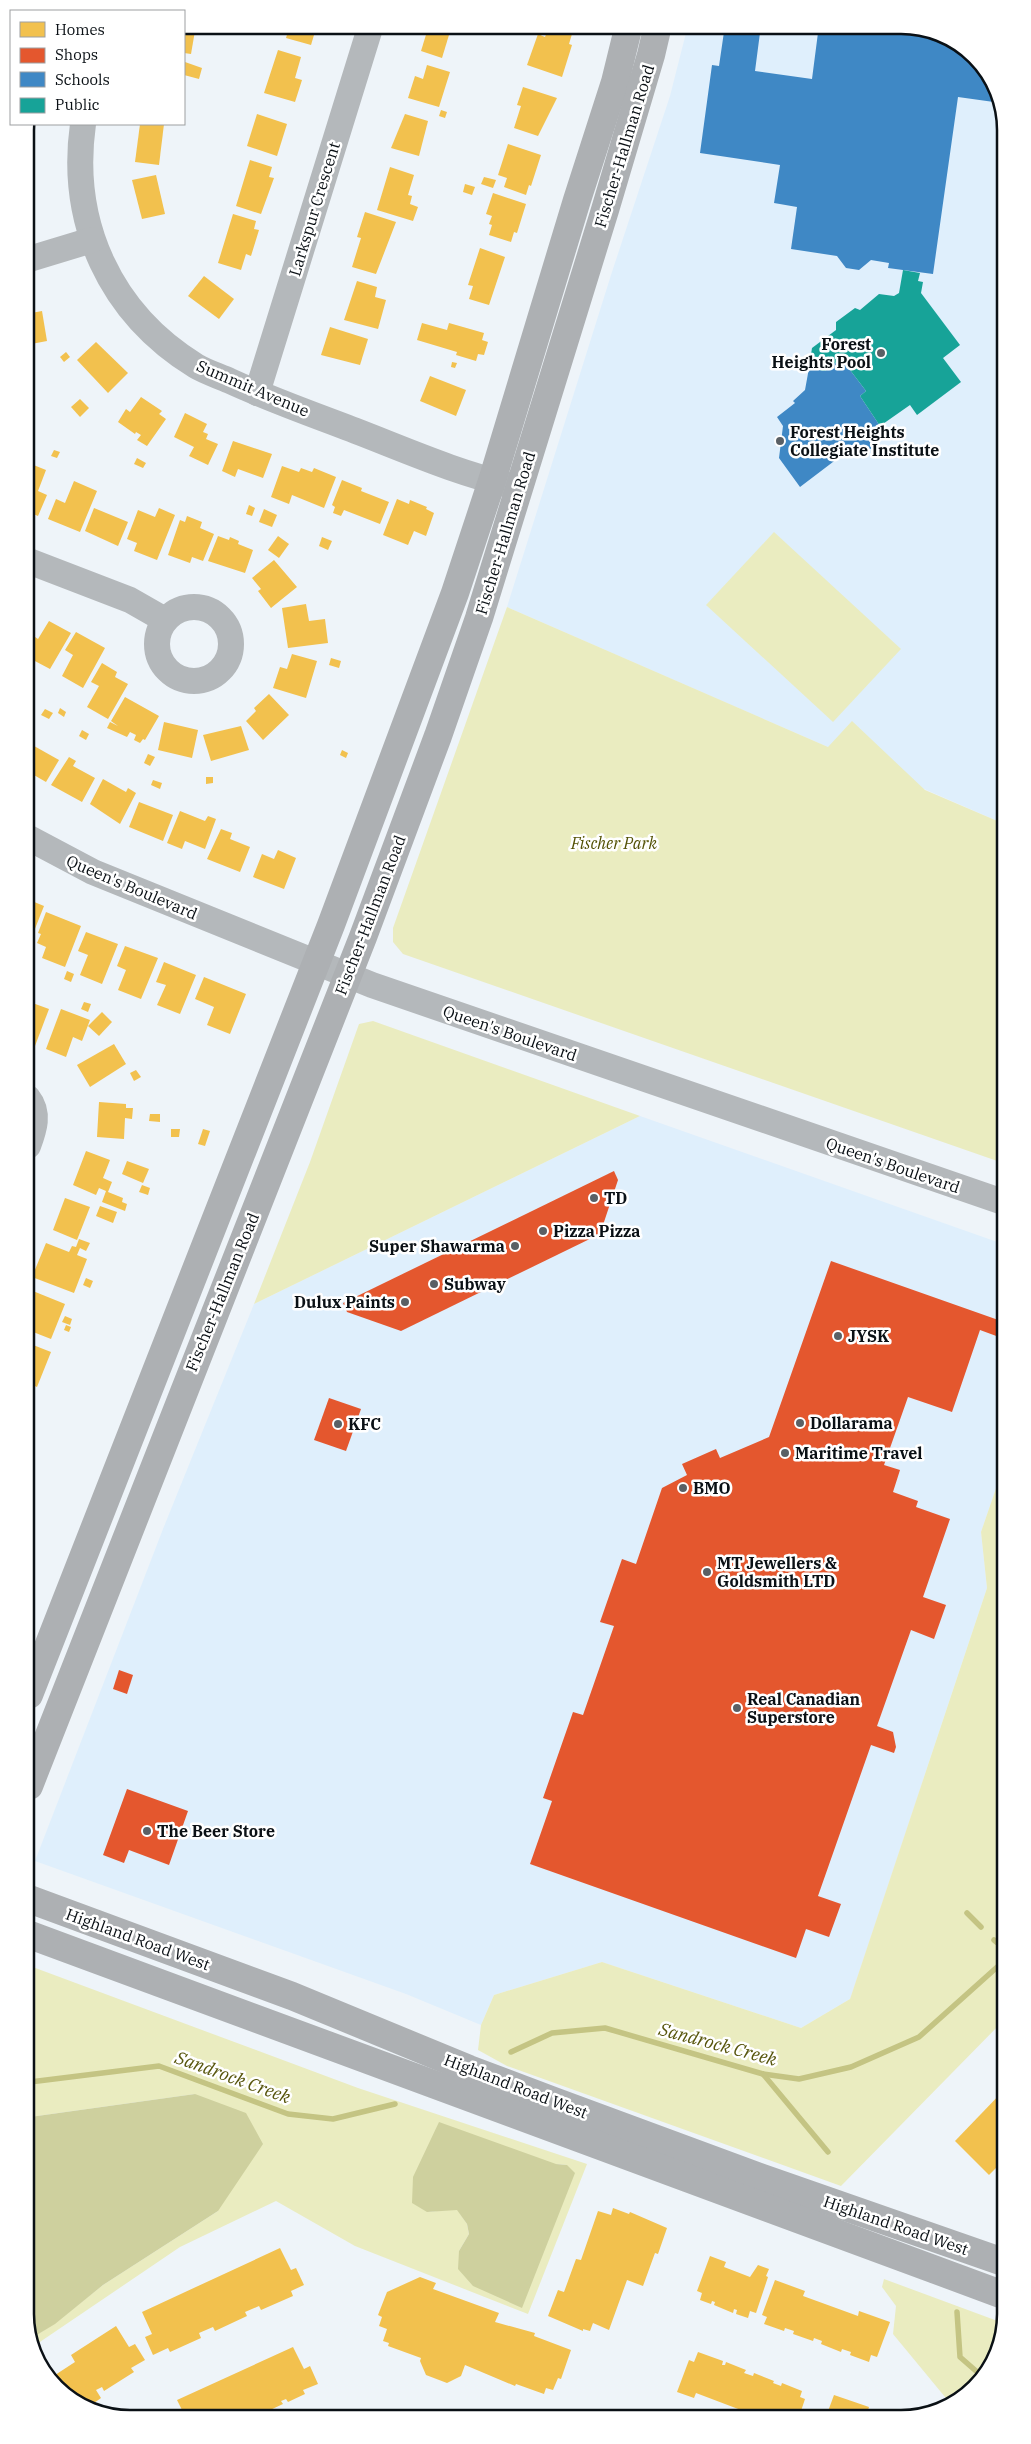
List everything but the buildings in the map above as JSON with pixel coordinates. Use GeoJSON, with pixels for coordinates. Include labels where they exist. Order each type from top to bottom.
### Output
{"type":"FeatureCollection","features":[{"type":"Feature","properties":{"kind":"main road","name":"Fischer-Hallman Road"},"geometry":{"type":"LineString","coordinates":[[34,1682],[316,964],[456,593],[615,82],[627,34]]}},
{"type":"Feature","properties":{"kind":"main road","name":"Fischer-Hallman Road"},"geometry":{"type":"LineString","coordinates":[[34,1773],[348,975],[438,736],[479,618],[632,119],[656,34]]}},
{"type":"Feature","properties":{"kind":"main road","name":"Highland Road West"},"geometry":{"type":"LineString","coordinates":[[34,1900],[292,1996],[469,2069],[545,2098],[762,2178],[997,2260]]}},
{"type":"Feature","properties":{"kind":"main road","name":"Highland Road West"},"geometry":{"type":"LineString","coordinates":[[34,1936],[997,2293]]}},
{"type":"Feature","properties":{"kind":"street","name":"Larkspur Crescent"},"geometry":{"type":"LineString","coordinates":[[256,393],[368,34]]}},
{"type":"Feature","properties":{"kind":"street","name":"Summit Avenue"},"geometry":{"type":"LineString","coordinates":[[83,125],[80,167],[82,205],[92,240],[122,298],[152,332],[196,366],[256,393],[492,481],[519,488]]}},
{"type":"Feature","properties":{"kind":"street"},"geometry":{"type":"LineString","coordinates":[[34,258],[92,240]]}},
{"type":"Feature","properties":{"kind":"street"},"geometry":{"type":"LineString","coordinates":[[34,563],[130,600],[165,620]]}},
{"type":"Feature","properties":{"kind":"street","name":"Queen's Boulevard"},"geometry":{"type":"LineString","coordinates":[[34,841],[93,872],[316,964],[997,1200]]}},
{"type":"Feature","properties":{"kind":"street"},"geometry":{"type":"LineString","coordinates":[[34,1109],[36,1113],[34,1129]]}},
{"type":"Feature","properties":{"kind":"shaded area","name":"Forest Heights Collegiate Institute"},"geometry":{"type":"Polygon","coordinates":[[[686,34],[907,34],[926,37],[938,41],[960,54],[977,71],[987,87],[992,99],[997,124],[997,821],[507,607],[611,275],[670,96],[686,34]]]}},
{"type":"Feature","properties":{"kind":"shaded area"},"geometry":{"type":"Polygon","coordinates":[[[640,1116],[997,1242],[997,1485],[981,1532],[987,1588],[850,1999],[801,2028],[602,1962],[494,1995],[481,2025],[406,1994],[35,1861],[163,1529],[254,1304],[640,1116]]]}},
{"type":"Feature","properties":{"kind":"green space"},"geometry":{"type":"Polygon","coordinates":[[[774,532],[901,649],[833,722],[706,605],[774,532]]]}},
{"type":"Feature","properties":{"kind":"green space","name":"Fischer Park"},"geometry":{"type":"Polygon","coordinates":[[[507,607],[828,747],[852,721],[925,790],[997,821],[997,1161],[403,954],[393,942],[393,928],[507,607]]]}},
{"type":"Feature","properties":{"kind":"green space"},"geometry":{"type":"Polygon","coordinates":[[[373,1021],[640,1116],[254,1304],[310,1162],[359,1024],[373,1021]]]}},
{"type":"Feature","properties":{"kind":"green space"},"geometry":{"type":"Polygon","coordinates":[[[997,1485],[997,2027],[841,2186],[507,2066],[478,2050],[481,2025],[494,1995],[602,1962],[801,2028],[850,1999],[987,1588],[981,1532],[997,1485]]]}},
{"type":"Feature","properties":{"kind":"green space"},"geometry":{"type":"Polygon","coordinates":[[[34,1967],[358,2088],[587,2164],[528,2314],[355,2246],[276,2201],[180,2247],[38,2343],[36,2335],[55,2323],[103,2285],[218,2211],[195,2094],[34,2116],[34,1967]],[[556,2164],[427,2212],[457,2209],[467,2224],[469,2234],[459,2251],[567,2165],[556,2164]]]}},
{"type":"Feature","properties":{"kind":"green space"},"geometry":{"type":"Polygon","coordinates":[[[195,2094],[246,2113],[263,2144],[218,2211],[103,2285],[55,2324],[37,2335],[34,2314],[34,2116],[195,2094]]]}},
{"type":"Feature","properties":{"kind":"green space"},"geometry":{"type":"Polygon","coordinates":[[[439,2122],[556,2164],[567,2165],[575,2173],[522,2308],[473,2286],[458,2269],[459,2251],[469,2234],[467,2224],[457,2210],[427,2212],[412,2203],[413,2177],[439,2122]]]}},
{"type":"Feature","properties":{"kind":"green space"},"geometry":{"type":"Polygon","coordinates":[[[884,2279],[996,2321],[994,2339],[987,2357],[969,2382],[960,2390],[946,2398],[893,2334],[896,2306],[882,2287],[884,2279]]]}},
{"type":"Feature","properties":{"kind":"waterway"},"geometry":{"type":"LineString","coordinates":[[967,1913],[981,1927]]}},
{"type":"Feature","properties":{"kind":"waterway","name":"Sandrock Creek"},"geometry":{"type":"LineString","coordinates":[[511,2052],[552,2033],[605,2028],[763,2074],[799,2079],[851,2067],[919,2037],[997,1967]]}},
{"type":"Feature","properties":{"kind":"waterway","name":"Sandrock Creek"},"geometry":{"type":"LineString","coordinates":[[34,2082],[159,2066],[288,2114],[333,2119],[395,2104]]}},
{"type":"Feature","properties":{"kind":"waterway"},"geometry":{"type":"LineString","coordinates":[[763,2074],[828,2152]]}},
{"type":"Feature","properties":{"kind":"waterway"},"geometry":{"type":"LineString","coordinates":[[957,2312],[960,2357],[977,2372]]}},
{"type":"Feature","properties":{"kind":"place","name":"Forest Heights Pool"},"geometry":{"type":"Point","coordinates":[881,353]}},
{"type":"Feature","properties":{"kind":"place","name":"Forest Heights Collegiate Institute"},"geometry":{"type":"Point","coordinates":[780,441]}},
{"type":"Feature","properties":{"kind":"place","name":"TD"},"geometry":{"type":"Point","coordinates":[594,1198]}},
{"type":"Feature","properties":{"kind":"place","name":"Pizza Pizza"},"geometry":{"type":"Point","coordinates":[543,1231]}},
{"type":"Feature","properties":{"kind":"place","name":"Super Shawarma"},"geometry":{"type":"Point","coordinates":[515,1246]}},
{"type":"Feature","properties":{"kind":"place","name":"Subway"},"geometry":{"type":"Point","coordinates":[434,1284]}},
{"type":"Feature","properties":{"kind":"place","name":"Dulux Paints"},"geometry":{"type":"Point","coordinates":[405,1302]}},
{"type":"Feature","properties":{"kind":"place","name":"JYSK"},"geometry":{"type":"Point","coordinates":[838,1336]}},
{"type":"Feature","properties":{"kind":"place","name":"Dollarama"},"geometry":{"type":"Point","coordinates":[800,1423]}},
{"type":"Feature","properties":{"kind":"place","name":"KFC"},"geometry":{"type":"Point","coordinates":[338,1424]}},
{"type":"Feature","properties":{"kind":"place","name":"Maritime Travel"},"geometry":{"type":"Point","coordinates":[785,1453]}},
{"type":"Feature","properties":{"kind":"place","name":"BMO"},"geometry":{"type":"Point","coordinates":[683,1488]}},
{"type":"Feature","properties":{"kind":"place","name":"MT Jewellers & Goldsmith LTD"},"geometry":{"type":"Point","coordinates":[707,1572]}},
{"type":"Feature","properties":{"kind":"place","name":"Real Canadian Superstore"},"geometry":{"type":"Point","coordinates":[737,1708]}},
{"type":"Feature","properties":{"kind":"place","name":"The Beer Store"},"geometry":{"type":"Point","coordinates":[147,1831]}}]}
